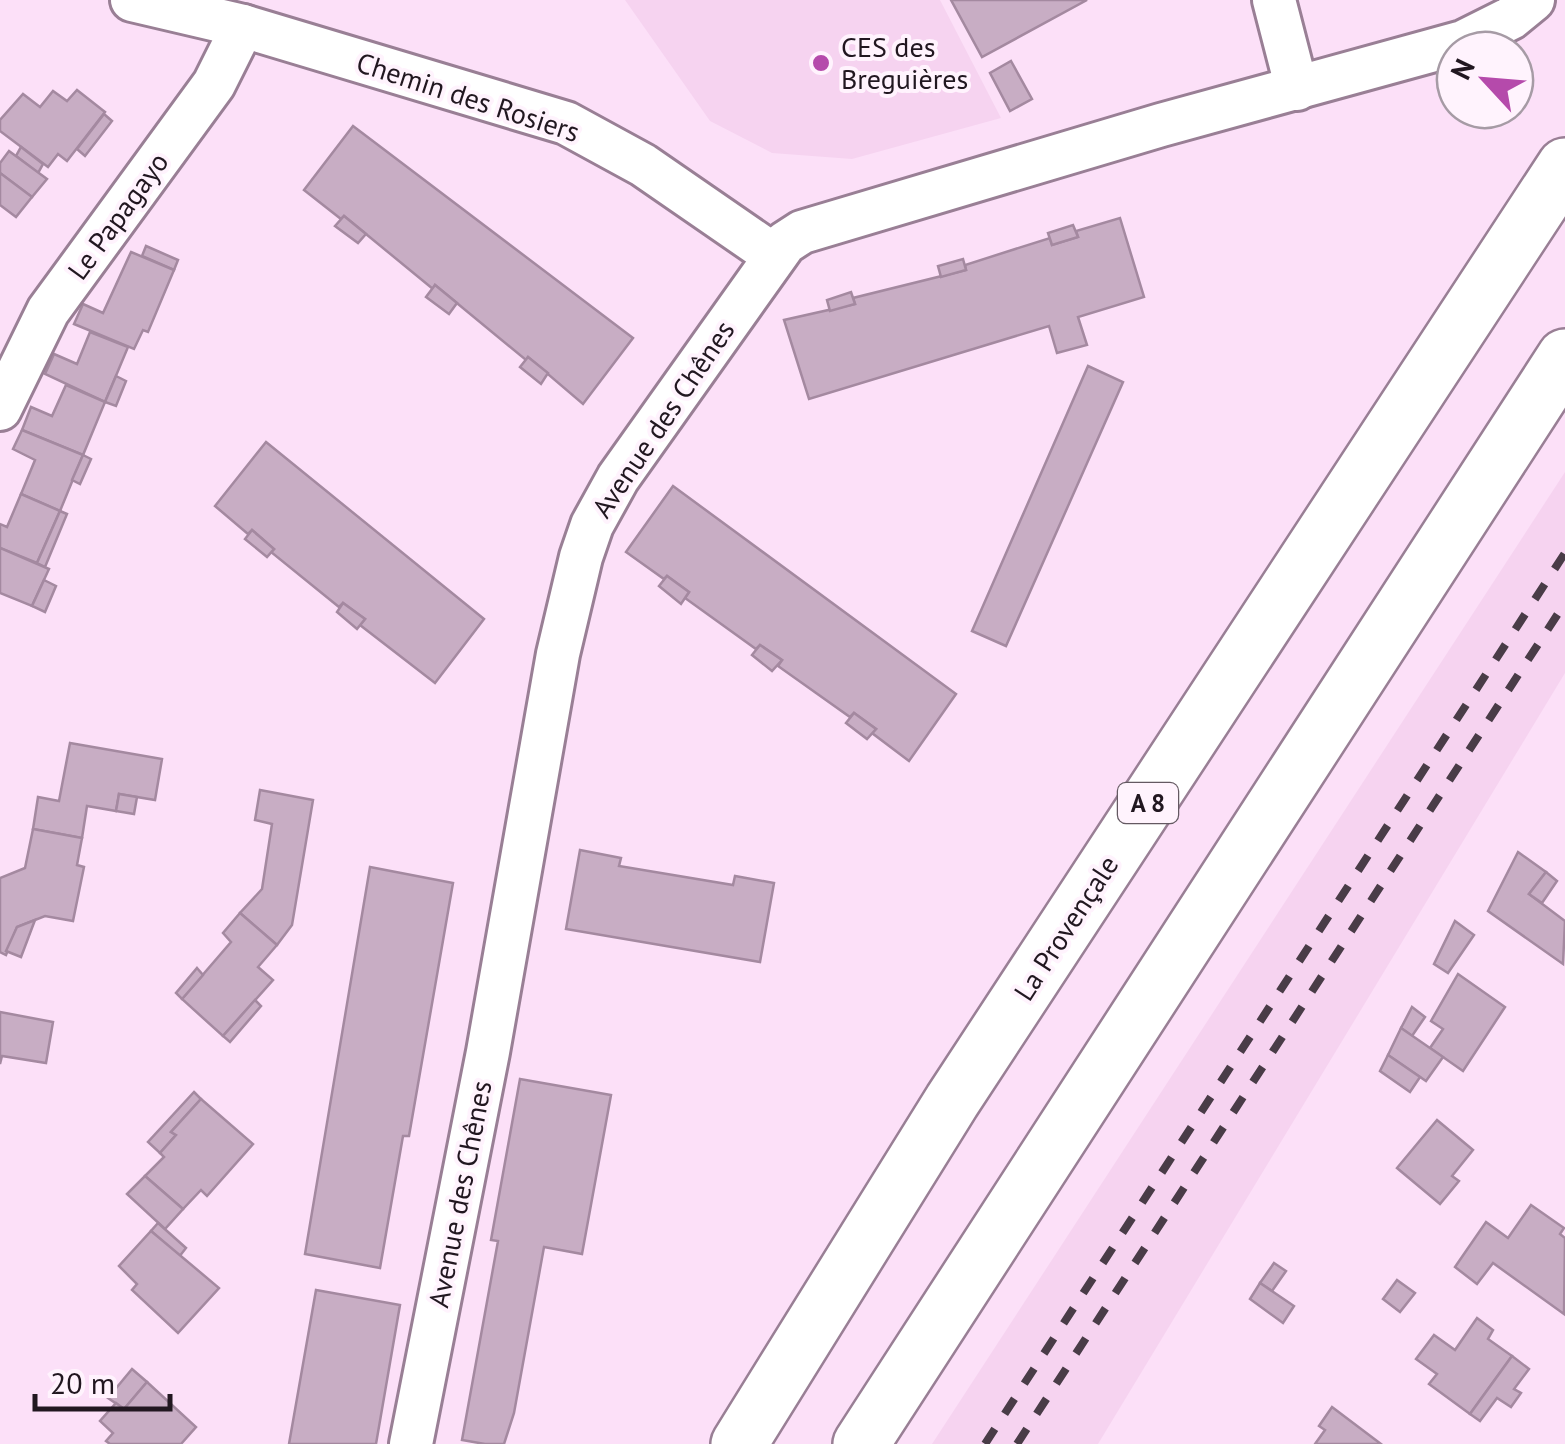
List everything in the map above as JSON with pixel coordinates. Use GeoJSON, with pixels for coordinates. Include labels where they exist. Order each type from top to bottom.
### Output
{"type":"FeatureCollection","features":[{"type":"Feature","properties":{"kind":"highway","name":"La Provençale"},"geometry":{"type":"LineString","coordinates":[[739,1444],[952,1101],[1565,166]]}},
{"type":"Feature","properties":{"kind":"highway"},"geometry":{"type":"LineString","coordinates":[[861,1444],[1565,357]]}},
{"type":"Feature","properties":{"kind":"street","name":"Chemin des Rosiers"},"geometry":{"type":"LineString","coordinates":[[132,0],[243,26],[566,123],[643,165],[775,256]]}},
{"type":"Feature","properties":{"kind":"street"},"geometry":{"type":"LineString","coordinates":[[1274,0],[1297,89]]}},
{"type":"Feature","properties":{"kind":"street","name":"Avenue des Chênes"},"geometry":{"type":"LineString","coordinates":[[411,1444],[558,654],[581,557],[592,525],[618,478],[775,256],[802,232],[1463,42],[1511,18],[1534,0]]}},
{"type":"Feature","properties":{"kind":"street","name":"Le Papagayo"},"geometry":{"type":"LineString","coordinates":[[0,409],[48,310],[214,84],[243,26]]}},
{"type":"Feature","properties":{"kind":"shaded area","name":"CES des Breguières"},"geometry":{"type":"Polygon","coordinates":[[[625,0],[940,0],[1001,118],[852,159],[772,153],[710,121],[625,0]]]}},
{"type":"Feature","properties":{"kind":"shaded area"},"geometry":{"type":"Polygon","coordinates":[[[1565,472],[1565,673],[1098,1444],[932,1444],[1565,472]]]}},
{"type":"Feature","properties":{"kind":"building"},"geometry":{"type":"Polygon","coordinates":[[[951,0],[1087,0],[982,57],[951,0]]]}},
{"type":"Feature","properties":{"kind":"building"},"geometry":{"type":"Polygon","coordinates":[[[1011,61],[1032,99],[1010,111],[990,73],[1011,61]]]}},
{"type":"Feature","properties":{"kind":"building"},"geometry":{"type":"Polygon","coordinates":[[[77,90],[105,112],[67,161],[58,154],[48,167],[0,131],[0,120],[23,94],[40,107],[53,91],[67,101],[77,90]]]}},
{"type":"Feature","properties":{"kind":"building"},"geometry":{"type":"Polygon","coordinates":[[[104,114],[112,121],[85,156],[77,149],[104,114]]]}},
{"type":"Feature","properties":{"kind":"building"},"geometry":{"type":"Polygon","coordinates":[[[353,126],[633,338],[583,404],[435,285],[433,289],[344,216],[341,219],[304,190],[353,126]]]}},
{"type":"Feature","properties":{"kind":"building"},"geometry":{"type":"Polygon","coordinates":[[[21,147],[43,164],[38,173],[16,156],[21,147]]]}},
{"type":"Feature","properties":{"kind":"building"},"geometry":{"type":"Polygon","coordinates":[[[9,151],[47,179],[32,197],[0,173],[0,163],[9,151]]]}},
{"type":"Feature","properties":{"kind":"building"},"geometry":{"type":"Polygon","coordinates":[[[0,173],[32,197],[16,217],[0,205],[0,173]]]}},
{"type":"Feature","properties":{"kind":"building"},"geometry":{"type":"Polygon","coordinates":[[[344,216],[366,234],[358,243],[335,226],[344,216]]]}},
{"type":"Feature","properties":{"kind":"building"},"geometry":{"type":"Polygon","coordinates":[[[1120,218],[1144,297],[1078,317],[1087,345],[1057,353],[1049,326],[809,399],[784,320],[855,304],[853,298],[966,270],[965,265],[1050,238],[1052,245],[1078,237],[1076,231],[1120,218]]]}},
{"type":"Feature","properties":{"kind":"building"},"geometry":{"type":"Polygon","coordinates":[[[1073,225],[1078,237],[1052,245],[1048,233],[1073,225]]]}},
{"type":"Feature","properties":{"kind":"building"},"geometry":{"type":"Polygon","coordinates":[[[146,246],[178,260],[174,270],[142,256],[146,246]]]}},
{"type":"Feature","properties":{"kind":"building"},"geometry":{"type":"Polygon","coordinates":[[[131,252],[174,270],[148,332],[143,330],[134,349],[74,324],[83,304],[103,313],[131,252]]]}},
{"type":"Feature","properties":{"kind":"building"},"geometry":{"type":"Polygon","coordinates":[[[963,259],[966,270],[941,277],[938,266],[963,259]]]}},
{"type":"Feature","properties":{"kind":"building"},"geometry":{"type":"Polygon","coordinates":[[[435,285],[457,303],[449,314],[426,297],[435,285]]]}},
{"type":"Feature","properties":{"kind":"building"},"geometry":{"type":"Polygon","coordinates":[[[851,292],[855,304],[830,311],[827,300],[851,292]]]}},
{"type":"Feature","properties":{"kind":"building"},"geometry":{"type":"Polygon","coordinates":[[[90,332],[128,347],[105,402],[45,374],[54,354],[77,364],[90,332]]]}},
{"type":"Feature","properties":{"kind":"building"},"geometry":{"type":"Polygon","coordinates":[[[528,357],[548,373],[541,384],[520,367],[528,357]]]}},
{"type":"Feature","properties":{"kind":"building"},"geometry":{"type":"Polygon","coordinates":[[[1088,366],[1123,382],[1006,646],[972,631],[1088,366]]]}},
{"type":"Feature","properties":{"kind":"building"},"geometry":{"type":"Polygon","coordinates":[[[116,376],[126,381],[116,406],[105,402],[116,376]]]}},
{"type":"Feature","properties":{"kind":"building"},"geometry":{"type":"Polygon","coordinates":[[[66,385],[105,402],[83,455],[22,430],[31,407],[52,416],[66,385]]]}},
{"type":"Feature","properties":{"kind":"building"},"geometry":{"type":"Polygon","coordinates":[[[22,430],[83,455],[60,511],[21,494],[35,460],[13,449],[22,430]]]}},
{"type":"Feature","properties":{"kind":"building"},"geometry":{"type":"Polygon","coordinates":[[[266,442],[484,619],[435,683],[360,625],[365,619],[343,603],[339,607],[271,552],[274,549],[252,530],[248,534],[215,506],[266,442]]]}},
{"type":"Feature","properties":{"kind":"building"},"geometry":{"type":"Polygon","coordinates":[[[83,455],[91,459],[80,484],[72,480],[83,455]]]}},
{"type":"Feature","properties":{"kind":"building"},"geometry":{"type":"Polygon","coordinates":[[[673,486],[956,694],[909,761],[872,733],[876,729],[854,713],[850,717],[778,666],[782,660],[760,645],[756,649],[685,598],[689,592],[626,552],[673,486]]]}},
{"type":"Feature","properties":{"kind":"building"},"geometry":{"type":"Polygon","coordinates":[[[21,494],[60,511],[37,563],[0,548],[0,524],[7,527],[21,494]]]}},
{"type":"Feature","properties":{"kind":"building"},"geometry":{"type":"Polygon","coordinates":[[[60,511],[67,514],[45,567],[37,563],[60,511]]]}},
{"type":"Feature","properties":{"kind":"building"},"geometry":{"type":"Polygon","coordinates":[[[252,530],[274,549],[267,557],[245,539],[252,530]]]}},
{"type":"Feature","properties":{"kind":"building"},"geometry":{"type":"Polygon","coordinates":[[[0,548],[49,569],[32,606],[0,593],[0,548]]]}},
{"type":"Feature","properties":{"kind":"building"},"geometry":{"type":"Polygon","coordinates":[[[667,576],[689,592],[681,604],[659,586],[667,576]]]}},
{"type":"Feature","properties":{"kind":"building"},"geometry":{"type":"Polygon","coordinates":[[[44,580],[56,586],[45,612],[32,606],[44,580]]]}},
{"type":"Feature","properties":{"kind":"building"},"geometry":{"type":"Polygon","coordinates":[[[343,603],[365,619],[357,629],[337,612],[343,603]]]}},
{"type":"Feature","properties":{"kind":"building"},"geometry":{"type":"Polygon","coordinates":[[[760,645],[782,660],[772,671],[752,655],[760,645]]]}},
{"type":"Feature","properties":{"kind":"building"},"geometry":{"type":"Polygon","coordinates":[[[854,713],[876,729],[867,739],[846,723],[854,713]]]}},
{"type":"Feature","properties":{"kind":"building"},"geometry":{"type":"Polygon","coordinates":[[[70,743],[162,759],[155,800],[119,794],[116,811],[87,806],[82,838],[33,829],[38,797],[59,801],[70,743]]]}},
{"type":"Feature","properties":{"kind":"building"},"geometry":{"type":"Polygon","coordinates":[[[260,790],[313,800],[292,925],[277,945],[240,913],[262,889],[272,824],[255,820],[260,790]]]}},
{"type":"Feature","properties":{"kind":"building"},"geometry":{"type":"Polygon","coordinates":[[[119,794],[137,797],[134,814],[116,811],[119,794]]]}},
{"type":"Feature","properties":{"kind":"building"},"geometry":{"type":"Polygon","coordinates":[[[33,829],[82,838],[77,865],[84,867],[73,921],[45,916],[17,927],[6,955],[0,952],[0,878],[25,868],[33,829]]]}},
{"type":"Feature","properties":{"kind":"building"},"geometry":{"type":"Polygon","coordinates":[[[580,850],[621,858],[619,866],[733,885],[735,876],[774,883],[760,962],[566,929],[580,850]]]}},
{"type":"Feature","properties":{"kind":"building"},"geometry":{"type":"Polygon","coordinates":[[[1518,852],[1546,872],[1529,894],[1565,921],[1563,964],[1488,911],[1518,852]]]}},
{"type":"Feature","properties":{"kind":"building"},"geometry":{"type":"Polygon","coordinates":[[[370,867],[453,883],[409,1136],[403,1136],[380,1268],[305,1254],[370,867]]]}},
{"type":"Feature","properties":{"kind":"building"},"geometry":{"type":"Polygon","coordinates":[[[1546,872],[1557,881],[1542,903],[1529,894],[1546,872]]]}},
{"type":"Feature","properties":{"kind":"building"},"geometry":{"type":"Polygon","coordinates":[[[240,913],[277,945],[258,967],[273,980],[223,1036],[182,999],[231,942],[223,933],[240,913]]]}},
{"type":"Feature","properties":{"kind":"building"},"geometry":{"type":"Polygon","coordinates":[[[35,920],[21,957],[6,951],[17,927],[35,920]]]}},
{"type":"Feature","properties":{"kind":"building"},"geometry":{"type":"Polygon","coordinates":[[[1455,921],[1474,935],[1448,973],[1434,964],[1455,921]]]}},
{"type":"Feature","properties":{"kind":"building"},"geometry":{"type":"Polygon","coordinates":[[[197,968],[203,975],[182,999],[176,993],[197,968]]]}},
{"type":"Feature","properties":{"kind":"building"},"geometry":{"type":"Polygon","coordinates":[[[1458,974],[1505,1007],[1463,1071],[1430,1048],[1443,1029],[1431,1021],[1458,974]]]}},
{"type":"Feature","properties":{"kind":"building"},"geometry":{"type":"Polygon","coordinates":[[[255,1000],[261,1006],[230,1042],[223,1036],[255,1000]]]}},
{"type":"Feature","properties":{"kind":"building"},"geometry":{"type":"Polygon","coordinates":[[[1412,1007],[1425,1017],[1412,1036],[1401,1028],[1412,1007]]]}},
{"type":"Feature","properties":{"kind":"building"},"geometry":{"type":"Polygon","coordinates":[[[0,1012],[53,1022],[46,1063],[2,1056],[0,1064],[0,1012]]]}},
{"type":"Feature","properties":{"kind":"building"},"geometry":{"type":"Polygon","coordinates":[[[1401,1028],[1443,1057],[1426,1081],[1388,1055],[1401,1028]]]}},
{"type":"Feature","properties":{"kind":"building"},"geometry":{"type":"Polygon","coordinates":[[[1388,1055],[1420,1077],[1410,1092],[1380,1071],[1388,1055]]]}},
{"type":"Feature","properties":{"kind":"building"},"geometry":{"type":"Polygon","coordinates":[[[520,1079],[611,1095],[582,1254],[544,1247],[514,1413],[504,1444],[485,1444],[462,1440],[498,1241],[491,1240],[520,1079]]]}},
{"type":"Feature","properties":{"kind":"building"},"geometry":{"type":"Polygon","coordinates":[[[194,1092],[201,1099],[171,1132],[176,1135],[160,1153],[148,1142],[194,1092]]]}},
{"type":"Feature","properties":{"kind":"building"},"geometry":{"type":"Polygon","coordinates":[[[201,1099],[253,1144],[207,1196],[201,1190],[183,1209],[145,1176],[164,1157],[160,1153],[176,1135],[171,1132],[201,1099]]]}},
{"type":"Feature","properties":{"kind":"building"},"geometry":{"type":"Polygon","coordinates":[[[1437,1120],[1473,1150],[1452,1176],[1459,1181],[1440,1204],[1397,1168],[1437,1120]]]}},
{"type":"Feature","properties":{"kind":"building"},"geometry":{"type":"Polygon","coordinates":[[[145,1176],[183,1209],[165,1229],[127,1194],[145,1176]]]}},
{"type":"Feature","properties":{"kind":"building"},"geometry":{"type":"Polygon","coordinates":[[[1531,1205],[1564,1228],[1560,1234],[1565,1238],[1564,1314],[1493,1263],[1477,1284],[1455,1267],[1486,1222],[1508,1238],[1531,1205]]]}},
{"type":"Feature","properties":{"kind":"building"},"geometry":{"type":"Polygon","coordinates":[[[158,1223],[186,1248],[179,1257],[151,1231],[158,1223]]]}},
{"type":"Feature","properties":{"kind":"building"},"geometry":{"type":"Polygon","coordinates":[[[151,1231],[219,1288],[178,1333],[132,1290],[137,1284],[119,1266],[151,1231]]]}},
{"type":"Feature","properties":{"kind":"building"},"geometry":{"type":"Polygon","coordinates":[[[1274,1263],[1286,1271],[1272,1291],[1260,1283],[1274,1263]]]}},
{"type":"Feature","properties":{"kind":"building"},"geometry":{"type":"Polygon","coordinates":[[[1397,1280],[1415,1293],[1400,1312],[1383,1299],[1397,1280]]]}},
{"type":"Feature","properties":{"kind":"building"},"geometry":{"type":"Polygon","coordinates":[[[1260,1283],[1294,1306],[1283,1323],[1250,1299],[1260,1283]]]}},
{"type":"Feature","properties":{"kind":"building"},"geometry":{"type":"Polygon","coordinates":[[[316,1290],[400,1305],[376,1444],[289,1444],[316,1290]]]}},
{"type":"Feature","properties":{"kind":"building"},"geometry":{"type":"Polygon","coordinates":[[[1477,1318],[1493,1330],[1488,1339],[1512,1356],[1470,1414],[1429,1384],[1437,1374],[1416,1359],[1434,1335],[1455,1350],[1477,1318]]]}},
{"type":"Feature","properties":{"kind":"building"},"geometry":{"type":"Polygon","coordinates":[[[1512,1356],[1529,1369],[1514,1389],[1521,1393],[1511,1407],[1497,1398],[1480,1421],[1470,1414],[1512,1356]]]}},
{"type":"Feature","properties":{"kind":"building"},"geometry":{"type":"Polygon","coordinates":[[[132,1369],[147,1382],[124,1409],[108,1398],[132,1369]]]}},
{"type":"Feature","properties":{"kind":"building"},"geometry":{"type":"Polygon","coordinates":[[[147,1382],[196,1427],[181,1444],[110,1444],[106,1441],[113,1433],[100,1421],[116,1403],[124,1409],[147,1382]]]}},
{"type":"Feature","properties":{"kind":"building"},"geometry":{"type":"Polygon","coordinates":[[[1332,1407],[1381,1444],[1315,1444],[1325,1430],[1319,1426],[1332,1407]]]}},
{"type":"Feature","properties":{"kind":"railway"},"geometry":{"type":"LineString","coordinates":[[985,1444],[1565,553]]}},
{"type":"Feature","properties":{"kind":"railway"},"geometry":{"type":"LineString","coordinates":[[1017,1444],[1565,603]]}},
{"type":"Feature","properties":{"kind":"place","name":"CES des Breguières"},"geometry":{"type":"Point","coordinates":[821,63]}}]}
